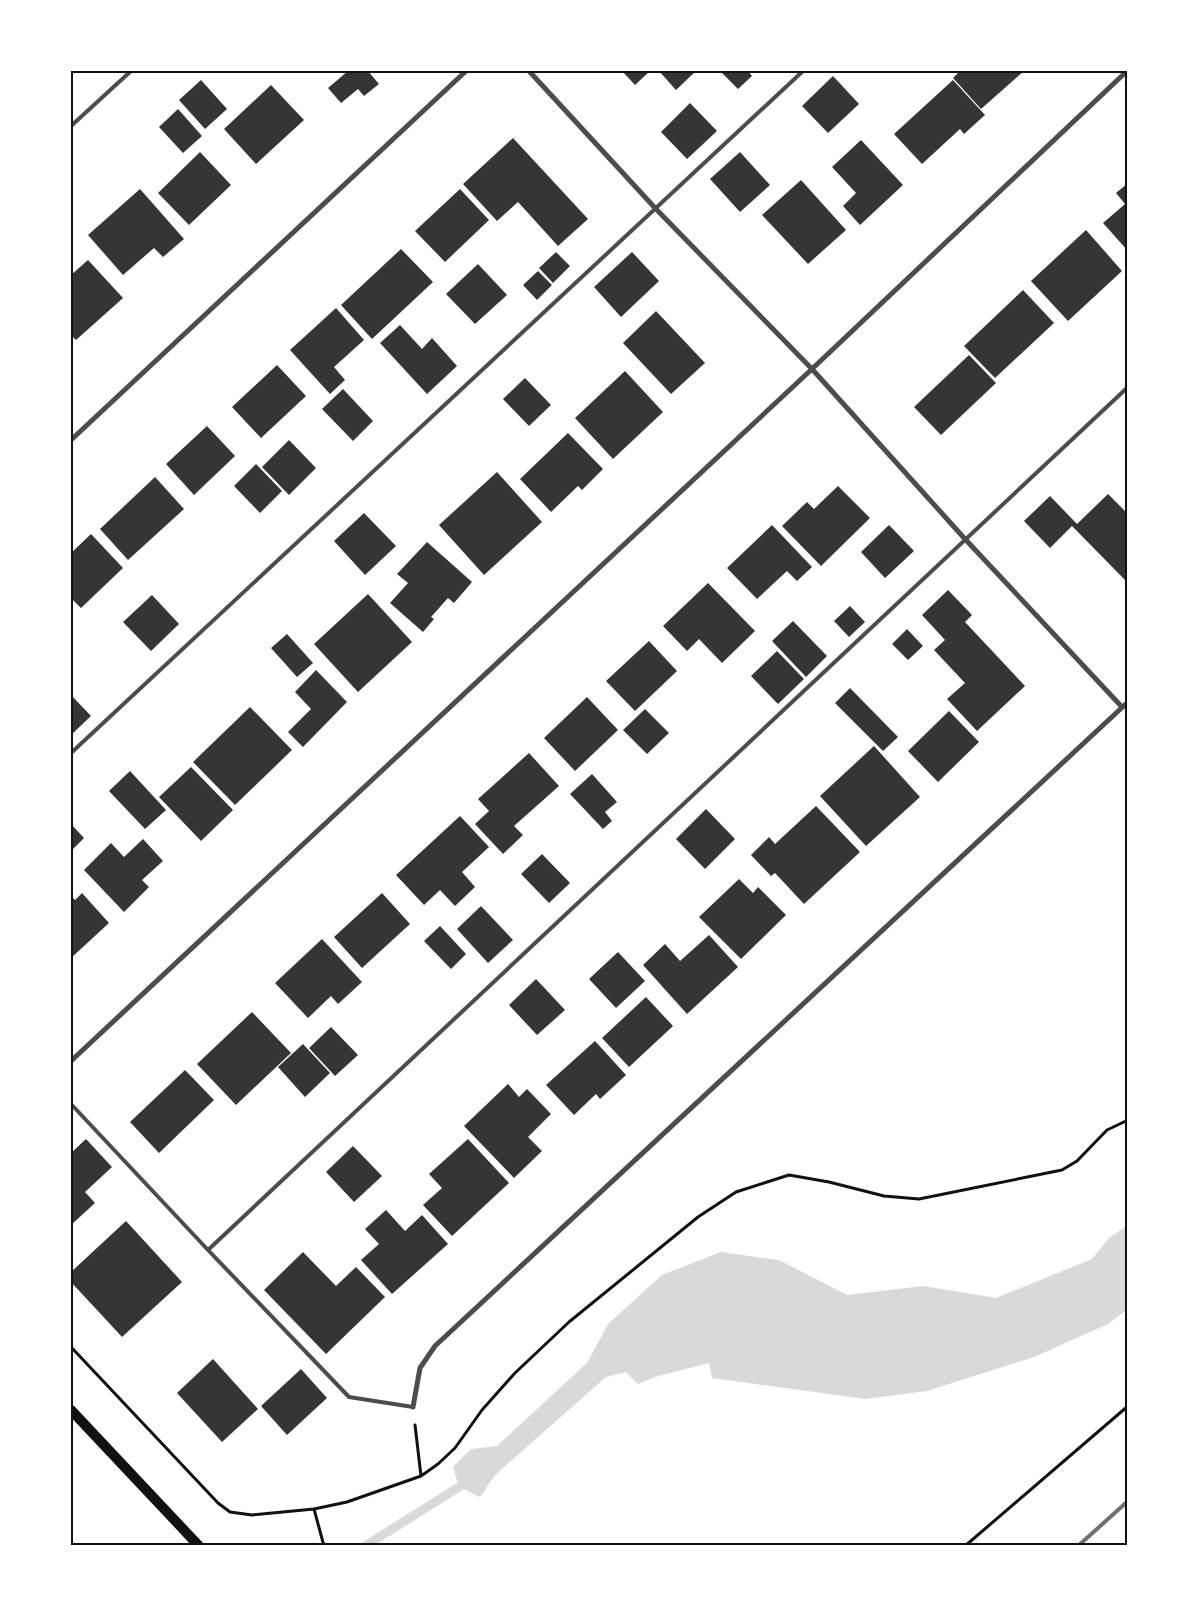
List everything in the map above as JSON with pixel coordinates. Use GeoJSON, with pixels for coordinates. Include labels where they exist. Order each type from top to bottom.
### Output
{"type":"FeatureCollection","features":[{"type":"Feature","properties":{"kind":"main road"},"geometry":{"type":"LineString","coordinates":[[71,1410],[199,1546]]}},
{"type":"Feature","properties":{"kind":"street"},"geometry":{"type":"LineString","coordinates":[[71,440],[466,71]]}},
{"type":"Feature","properties":{"kind":"street"},"geometry":{"type":"LineString","coordinates":[[529,71],[656,208],[812,369],[965,539],[1122,707]]}},
{"type":"Feature","properties":{"kind":"street"},"geometry":{"type":"LineString","coordinates":[[71,1061],[812,369],[1127,71]]}},
{"type":"Feature","properties":{"kind":"street"},"geometry":{"type":"LineString","coordinates":[[413,1407],[420,1368],[435,1346],[1128,702]]}},
{"type":"Feature","properties":{"kind":"lane"},"geometry":{"type":"LineString","coordinates":[[71,126],[131,71]]}},
{"type":"Feature","properties":{"kind":"lane"},"geometry":{"type":"LineString","coordinates":[[71,753],[803,71]]}},
{"type":"Feature","properties":{"kind":"lane"},"geometry":{"type":"LineString","coordinates":[[208,1250],[1128,387]]}},
{"type":"Feature","properties":{"kind":"lane"},"geometry":{"type":"LineString","coordinates":[[71,1104],[349,1397],[413,1407]]}},
{"type":"Feature","properties":{"kind":"path"},"geometry":{"type":"LineString","coordinates":[[71,1348],[218,1503],[230,1512],[252,1515],[314,1509],[354,1500],[421,1476],[438,1464],[455,1448],[482,1410],[502,1388],[569,1322],[698,1217],[736,1192],[789,1175],[829,1182],[884,1196],[919,1199],[1062,1170],[1077,1161],[1107,1130],[1128,1120]]}},
{"type":"Feature","properties":{"kind":"path"},"geometry":{"type":"LineString","coordinates":[[965,1546],[1128,1406]]}},
{"type":"Feature","properties":{"kind":"path"},"geometry":{"type":"LineString","coordinates":[[413,1407],[421,1476]]}},
{"type":"Feature","properties":{"kind":"path"},"geometry":{"type":"LineString","coordinates":[[314,1509],[324,1546]]}},
{"type":"Feature","properties":{"kind":"shaded area"},"geometry":{"type":"Polygon","coordinates":[[[1128,1225],[1128,1309],[1108,1324],[1034,1357],[927,1391],[865,1399],[712,1378],[709,1363],[655,1377],[638,1384],[626,1372],[606,1377],[496,1474],[480,1497],[459,1487],[453,1467],[471,1449],[497,1446],[587,1363],[608,1324],[662,1275],[721,1252],[779,1260],[847,1295],[923,1286],[996,1298],[1092,1259],[1109,1238],[1128,1225]]]}},
{"type":"Feature","properties":{"kind":"building"},"geometry":{"type":"Polygon","coordinates":[[[348,71],[368,71],[379,84],[364,96],[358,89],[341,103],[328,88],[348,71]]]}},
{"type":"Feature","properties":{"kind":"building"},"geometry":{"type":"Polygon","coordinates":[[[622,71],[650,71],[635,85],[622,71]]]}},
{"type":"Feature","properties":{"kind":"building"},"geometry":{"type":"Polygon","coordinates":[[[659,71],[696,71],[676,90],[659,71]]]}},
{"type":"Feature","properties":{"kind":"building"},"geometry":{"type":"Polygon","coordinates":[[[720,71],[748,71],[752,76],[738,89],[720,71]]]}},
{"type":"Feature","properties":{"kind":"building"},"geometry":{"type":"Polygon","coordinates":[[[960,71],[1024,71],[981,109],[953,78],[960,71]]]}},
{"type":"Feature","properties":{"kind":"building"},"geometry":{"type":"Polygon","coordinates":[[[833,76],[859,104],[828,133],[802,106],[833,76]]]}},
{"type":"Feature","properties":{"kind":"building"},"geometry":{"type":"Polygon","coordinates":[[[201,80],[227,109],[205,129],[179,100],[201,80]]]}},
{"type":"Feature","properties":{"kind":"building"},"geometry":{"type":"Polygon","coordinates":[[[953,80],[985,115],[964,134],[960,129],[922,164],[894,134],[953,80]]]}},
{"type":"Feature","properties":{"kind":"building"},"geometry":{"type":"Polygon","coordinates":[[[271,85],[304,120],[256,164],[224,129],[271,85]]]}},
{"type":"Feature","properties":{"kind":"building"},"geometry":{"type":"Polygon","coordinates":[[[690,103],[717,131],[687,159],[661,132],[690,103]]]}},
{"type":"Feature","properties":{"kind":"building"},"geometry":{"type":"Polygon","coordinates":[[[178,109],[202,136],[183,153],[159,127],[178,109]]]}},
{"type":"Feature","properties":{"kind":"building"},"geometry":{"type":"Polygon","coordinates":[[[513,138],[588,219],[558,246],[518,202],[497,221],[463,184],[513,138]]]}},
{"type":"Feature","properties":{"kind":"building"},"geometry":{"type":"Polygon","coordinates":[[[861,140],[903,185],[860,225],[843,206],[856,193],[832,167],[861,140]]]}},
{"type":"Feature","properties":{"kind":"building"},"geometry":{"type":"Polygon","coordinates":[[[200,152],[231,185],[189,225],[158,193],[200,152]]]}},
{"type":"Feature","properties":{"kind":"building"},"geometry":{"type":"Polygon","coordinates":[[[740,152],[770,185],[740,212],[710,179],[740,152]]]}},
{"type":"Feature","properties":{"kind":"building"},"geometry":{"type":"Polygon","coordinates":[[[801,180],[846,230],[808,264],[762,215],[801,180]]]}},
{"type":"Feature","properties":{"kind":"building"},"geometry":{"type":"Polygon","coordinates":[[[1128,183],[1128,251],[1103,223],[1125,204],[1116,193],[1128,183]]]}},
{"type":"Feature","properties":{"kind":"building"},"geometry":{"type":"Polygon","coordinates":[[[140,189],[184,239],[163,257],[154,248],[123,275],[88,235],[140,189]]]}},
{"type":"Feature","properties":{"kind":"building"},"geometry":{"type":"Polygon","coordinates":[[[460,189],[489,220],[445,262],[415,231],[460,189]]]}},
{"type":"Feature","properties":{"kind":"building"},"geometry":{"type":"Polygon","coordinates":[[[1086,230],[1122,271],[1068,321],[1031,281],[1086,230]]]}},
{"type":"Feature","properties":{"kind":"building"},"geometry":{"type":"Polygon","coordinates":[[[401,249],[433,282],[372,339],[341,305],[401,249]]]}},
{"type":"Feature","properties":{"kind":"building"},"geometry":{"type":"Polygon","coordinates":[[[556,252],[570,266],[553,283],[539,268],[556,252]]]}},
{"type":"Feature","properties":{"kind":"building"},"geometry":{"type":"Polygon","coordinates":[[[632,252],[659,281],[621,317],[594,287],[632,252]]]}},
{"type":"Feature","properties":{"kind":"building"},"geometry":{"type":"Polygon","coordinates":[[[88,260],[123,298],[76,340],[71,335],[71,275],[88,260]]]}},
{"type":"Feature","properties":{"kind":"building"},"geometry":{"type":"Polygon","coordinates":[[[478,264],[507,295],[475,324],[446,294],[478,264]]]}},
{"type":"Feature","properties":{"kind":"building"},"geometry":{"type":"Polygon","coordinates":[[[538,271],[552,285],[537,300],[523,285],[538,271]]]}},
{"type":"Feature","properties":{"kind":"building"},"geometry":{"type":"Polygon","coordinates":[[[1023,290],[1054,323],[995,378],[964,346],[1023,290]]]}},
{"type":"Feature","properties":{"kind":"building"},"geometry":{"type":"Polygon","coordinates":[[[336,308],[364,340],[334,367],[345,380],[330,394],[290,350],[336,308]]]}},
{"type":"Feature","properties":{"kind":"building"},"geometry":{"type":"Polygon","coordinates":[[[656,311],[705,363],[671,394],[623,343],[656,311]]]}},
{"type":"Feature","properties":{"kind":"building"},"geometry":{"type":"Polygon","coordinates":[[[400,325],[422,349],[432,338],[457,366],[427,394],[380,343],[400,325]]]}},
{"type":"Feature","properties":{"kind":"building"},"geometry":{"type":"Polygon","coordinates":[[[969,355],[996,383],[941,435],[914,407],[969,355]]]}},
{"type":"Feature","properties":{"kind":"building"},"geometry":{"type":"Polygon","coordinates":[[[277,365],[306,396],[261,438],[232,407],[277,365]]]}},
{"type":"Feature","properties":{"kind":"building"},"geometry":{"type":"Polygon","coordinates":[[[625,371],[663,412],[613,459],[575,418],[625,371]]]}},
{"type":"Feature","properties":{"kind":"building"},"geometry":{"type":"Polygon","coordinates":[[[525,378],[551,405],[529,426],[503,399],[525,378]]]}},
{"type":"Feature","properties":{"kind":"building"},"geometry":{"type":"Polygon","coordinates":[[[343,389],[373,421],[353,441],[322,409],[343,389]]]}},
{"type":"Feature","properties":{"kind":"building"},"geometry":{"type":"Polygon","coordinates":[[[207,426],[235,456],[194,495],[166,464],[207,426]]]}},
{"type":"Feature","properties":{"kind":"building"},"geometry":{"type":"Polygon","coordinates":[[[568,433],[603,469],[582,490],[578,486],[551,512],[520,479],[568,433]]]}},
{"type":"Feature","properties":{"kind":"building"},"geometry":{"type":"Polygon","coordinates":[[[289,440],[316,468],[289,495],[262,467],[289,440]]]}},
{"type":"Feature","properties":{"kind":"building"},"geometry":{"type":"Polygon","coordinates":[[[256,464],[282,491],[260,513],[234,486],[256,464]]]}},
{"type":"Feature","properties":{"kind":"building"},"geometry":{"type":"Polygon","coordinates":[[[497,472],[542,522],[484,575],[439,525],[497,472]]]}},
{"type":"Feature","properties":{"kind":"building"},"geometry":{"type":"Polygon","coordinates":[[[155,477],[184,509],[128,560],[100,529],[155,477]]]}},
{"type":"Feature","properties":{"kind":"building"},"geometry":{"type":"Polygon","coordinates":[[[838,486],[870,518],[821,566],[782,526],[807,502],[814,509],[838,486]]]}},
{"type":"Feature","properties":{"kind":"building"},"geometry":{"type":"Polygon","coordinates":[[[1108,494],[1128,514],[1128,577],[1125,580],[1072,526],[1050,548],[1024,521],[1050,496],[1077,524],[1108,494]]]}},
{"type":"Feature","properties":{"kind":"building"},"geometry":{"type":"Polygon","coordinates":[[[364,513],[396,546],[365,575],[334,541],[364,513]]]}},
{"type":"Feature","properties":{"kind":"building"},"geometry":{"type":"Polygon","coordinates":[[[772,525],[812,567],[797,581],[787,571],[757,599],[727,568],[772,525]]]}},
{"type":"Feature","properties":{"kind":"building"},"geometry":{"type":"Polygon","coordinates":[[[889,525],[914,551],[885,578],[861,552],[889,525]]]}},
{"type":"Feature","properties":{"kind":"building"},"geometry":{"type":"Polygon","coordinates":[[[91,534],[123,568],[81,608],[71,598],[71,553],[91,534]]]}},
{"type":"Feature","properties":{"kind":"building"},"geometry":{"type":"Polygon","coordinates":[[[427,542],[472,582],[454,603],[448,598],[431,617],[434,619],[423,632],[390,603],[408,583],[397,574],[427,542]]]}},
{"type":"Feature","properties":{"kind":"building"},"geometry":{"type":"Polygon","coordinates":[[[708,583],[755,631],[722,663],[699,639],[687,651],[663,626],[708,583]]]}},
{"type":"Feature","properties":{"kind":"building"},"geometry":{"type":"Polygon","coordinates":[[[948,590],[972,615],[965,622],[1025,686],[977,731],[947,699],[965,683],[934,650],[945,640],[922,615],[948,590]]]}},
{"type":"Feature","properties":{"kind":"building"},"geometry":{"type":"Polygon","coordinates":[[[368,594],[412,642],[358,692],[314,644],[368,594]]]}},
{"type":"Feature","properties":{"kind":"building"},"geometry":{"type":"Polygon","coordinates":[[[152,595],[179,624],[151,651],[123,622],[152,595]]]}},
{"type":"Feature","properties":{"kind":"building"},"geometry":{"type":"Polygon","coordinates":[[[850,606],[865,622],[849,637],[834,621],[850,606]]]}},
{"type":"Feature","properties":{"kind":"building"},"geometry":{"type":"Polygon","coordinates":[[[793,621],[827,656],[806,677],[772,641],[793,621]]]}},
{"type":"Feature","properties":{"kind":"building"},"geometry":{"type":"Polygon","coordinates":[[[907,629],[923,646],[908,660],[892,644],[907,629]]]}},
{"type":"Feature","properties":{"kind":"building"},"geometry":{"type":"Polygon","coordinates":[[[287,634],[313,663],[297,677],[271,648],[287,634]]]}},
{"type":"Feature","properties":{"kind":"building"},"geometry":{"type":"Polygon","coordinates":[[[649,641],[677,671],[635,711],[606,681],[649,641]]]}},
{"type":"Feature","properties":{"kind":"building"},"geometry":{"type":"Polygon","coordinates":[[[777,651],[804,679],[778,704],[751,676],[777,651]]]}},
{"type":"Feature","properties":{"kind":"building"},"geometry":{"type":"Polygon","coordinates":[[[316,670],[347,702],[303,747],[288,732],[311,709],[295,692],[316,670]]]}},
{"type":"Feature","properties":{"kind":"building"},"geometry":{"type":"Polygon","coordinates":[[[850,688],[898,737],[883,751],[835,703],[850,688]]]}},
{"type":"Feature","properties":{"kind":"building"},"geometry":{"type":"Polygon","coordinates":[[[71,695],[91,716],[71,735],[71,695]]]}},
{"type":"Feature","properties":{"kind":"building"},"geometry":{"type":"Polygon","coordinates":[[[587,697],[618,730],[575,771],[544,738],[587,697]]]}},
{"type":"Feature","properties":{"kind":"building"},"geometry":{"type":"Polygon","coordinates":[[[250,707],[292,750],[235,805],[193,762],[250,707]]]}},
{"type":"Feature","properties":{"kind":"building"},"geometry":{"type":"Polygon","coordinates":[[[645,709],[669,733],[647,754],[623,730],[645,709]]]}},
{"type":"Feature","properties":{"kind":"building"},"geometry":{"type":"Polygon","coordinates":[[[949,711],[979,742],[938,782],[908,751],[949,711]]]}},
{"type":"Feature","properties":{"kind":"building"},"geometry":{"type":"Polygon","coordinates":[[[874,746],[920,797],[866,846],[820,796],[874,746]]]}},
{"type":"Feature","properties":{"kind":"building"},"geometry":{"type":"Polygon","coordinates":[[[529,753],[559,786],[514,826],[523,835],[503,854],[475,824],[489,811],[478,799],[529,753]]]}},
{"type":"Feature","properties":{"kind":"building"},"geometry":{"type":"Polygon","coordinates":[[[191,767],[233,810],[201,841],[159,797],[191,767]]]}},
{"type":"Feature","properties":{"kind":"building"},"geometry":{"type":"Polygon","coordinates":[[[130,771],[166,810],[145,829],[109,791],[130,771]]]}},
{"type":"Feature","properties":{"kind":"building"},"geometry":{"type":"Polygon","coordinates":[[[592,774],[617,802],[605,812],[612,821],[603,829],[570,794],[592,774]]]}},
{"type":"Feature","properties":{"kind":"building"},"geometry":{"type":"Polygon","coordinates":[[[816,806],[860,852],[804,904],[775,873],[771,876],[751,855],[769,837],[775,844],[816,806]]]}},
{"type":"Feature","properties":{"kind":"building"},"geometry":{"type":"Polygon","coordinates":[[[706,809],[735,839],[705,869],[676,839],[706,809]]]}},
{"type":"Feature","properties":{"kind":"building"},"geometry":{"type":"Polygon","coordinates":[[[460,816],[489,847],[462,872],[475,887],[455,906],[440,890],[424,905],[396,875],[460,816]]]}},
{"type":"Feature","properties":{"kind":"building"},"geometry":{"type":"Polygon","coordinates":[[[71,824],[84,838],[71,851],[71,824]]]}},
{"type":"Feature","properties":{"kind":"building"},"geometry":{"type":"Polygon","coordinates":[[[143,839],[163,861],[142,880],[149,887],[124,912],[84,870],[111,843],[124,857],[143,839]]]}},
{"type":"Feature","properties":{"kind":"building"},"geometry":{"type":"Polygon","coordinates":[[[542,854],[570,883],[549,903],[521,874],[542,854]]]}},
{"type":"Feature","properties":{"kind":"building"},"geometry":{"type":"Polygon","coordinates":[[[739,879],[753,893],[758,887],[786,915],[741,959],[699,917],[739,879]]]}},
{"type":"Feature","properties":{"kind":"building"},"geometry":{"type":"Polygon","coordinates":[[[82,893],[109,923],[71,958],[71,896],[75,900],[82,893]]]}},
{"type":"Feature","properties":{"kind":"building"},"geometry":{"type":"Polygon","coordinates":[[[382,893],[410,924],[362,968],[334,937],[382,893]]]}},
{"type":"Feature","properties":{"kind":"building"},"geometry":{"type":"Polygon","coordinates":[[[481,906],[513,940],[488,963],[457,929],[481,906]]]}},
{"type":"Feature","properties":{"kind":"building"},"geometry":{"type":"Polygon","coordinates":[[[440,926],[466,954],[451,969],[424,941],[440,926]]]}},
{"type":"Feature","properties":{"kind":"building"},"geometry":{"type":"Polygon","coordinates":[[[709,935],[738,967],[687,1014],[643,965],[665,944],[680,961],[709,935]]]}},
{"type":"Feature","properties":{"kind":"building"},"geometry":{"type":"Polygon","coordinates":[[[322,939],[362,982],[338,1004],[331,996],[308,1018],[275,983],[322,939]]]}},
{"type":"Feature","properties":{"kind":"building"},"geometry":{"type":"Polygon","coordinates":[[[618,952],[645,981],[616,1008],[589,979],[618,952]]]}},
{"type":"Feature","properties":{"kind":"building"},"geometry":{"type":"Polygon","coordinates":[[[536,979],[565,1010],[537,1035],[509,1005],[536,979]]]}},
{"type":"Feature","properties":{"kind":"building"},"geometry":{"type":"Polygon","coordinates":[[[646,997],[673,1026],[629,1067],[602,1038],[646,997]]]}},
{"type":"Feature","properties":{"kind":"building"},"geometry":{"type":"Polygon","coordinates":[[[252,1012],[291,1053],[236,1105],[197,1064],[252,1012]]]}},
{"type":"Feature","properties":{"kind":"building"},"geometry":{"type":"Polygon","coordinates":[[[331,1027],[358,1055],[335,1076],[309,1048],[331,1027]]]}},
{"type":"Feature","properties":{"kind":"building"},"geometry":{"type":"Polygon","coordinates":[[[595,1041],[626,1075],[600,1099],[596,1094],[574,1115],[546,1085],[595,1041]]]}},
{"type":"Feature","properties":{"kind":"building"},"geometry":{"type":"Polygon","coordinates":[[[303,1044],[330,1073],[305,1097],[278,1067],[303,1044]]]}},
{"type":"Feature","properties":{"kind":"building"},"geometry":{"type":"Polygon","coordinates":[[[185,1070],[214,1100],[159,1153],[130,1122],[185,1070]]]}},
{"type":"Feature","properties":{"kind":"building"},"geometry":{"type":"Polygon","coordinates":[[[508,1084],[519,1097],[527,1089],[551,1114],[528,1137],[542,1151],[514,1178],[464,1126],[508,1084]]]}},
{"type":"Feature","properties":{"kind":"building"},"geometry":{"type":"Polygon","coordinates":[[[86,1139],[112,1167],[85,1192],[95,1203],[71,1225],[71,1153],[86,1139]]]}},
{"type":"Feature","properties":{"kind":"building"},"geometry":{"type":"Polygon","coordinates":[[[468,1139],[509,1183],[452,1236],[423,1205],[442,1188],[429,1174],[468,1139]]]}},
{"type":"Feature","properties":{"kind":"building"},"geometry":{"type":"Polygon","coordinates":[[[353,1146],[382,1176],[354,1202],[326,1172],[353,1146]]]}},
{"type":"Feature","properties":{"kind":"building"},"geometry":{"type":"Polygon","coordinates":[[[386,1210],[405,1231],[422,1215],[448,1244],[392,1294],[361,1260],[379,1244],[365,1229],[386,1210]]]}},
{"type":"Feature","properties":{"kind":"building"},"geometry":{"type":"Polygon","coordinates":[[[126,1221],[182,1282],[122,1337],[71,1282],[71,1272],[126,1221]]]}},
{"type":"Feature","properties":{"kind":"building"},"geometry":{"type":"Polygon","coordinates":[[[303,1252],[336,1286],[356,1267],[385,1297],[326,1354],[264,1290],[303,1252]]]}},
{"type":"Feature","properties":{"kind":"building"},"geometry":{"type":"Polygon","coordinates":[[[213,1359],[258,1409],[222,1442],[177,1393],[213,1359]]]}},
{"type":"Feature","properties":{"kind":"building"},"geometry":{"type":"Polygon","coordinates":[[[301,1369],[327,1398],[287,1435],[261,1406],[301,1369]]]}},
{"type":"Feature","properties":{"kind":"waterway"},"geometry":{"type":"LineString","coordinates":[[365,1546],[459,1487]]}},
{"type":"Feature","properties":{"kind":"railway"},"geometry":{"type":"LineString","coordinates":[[1078,1546],[1128,1501]]}}]}
